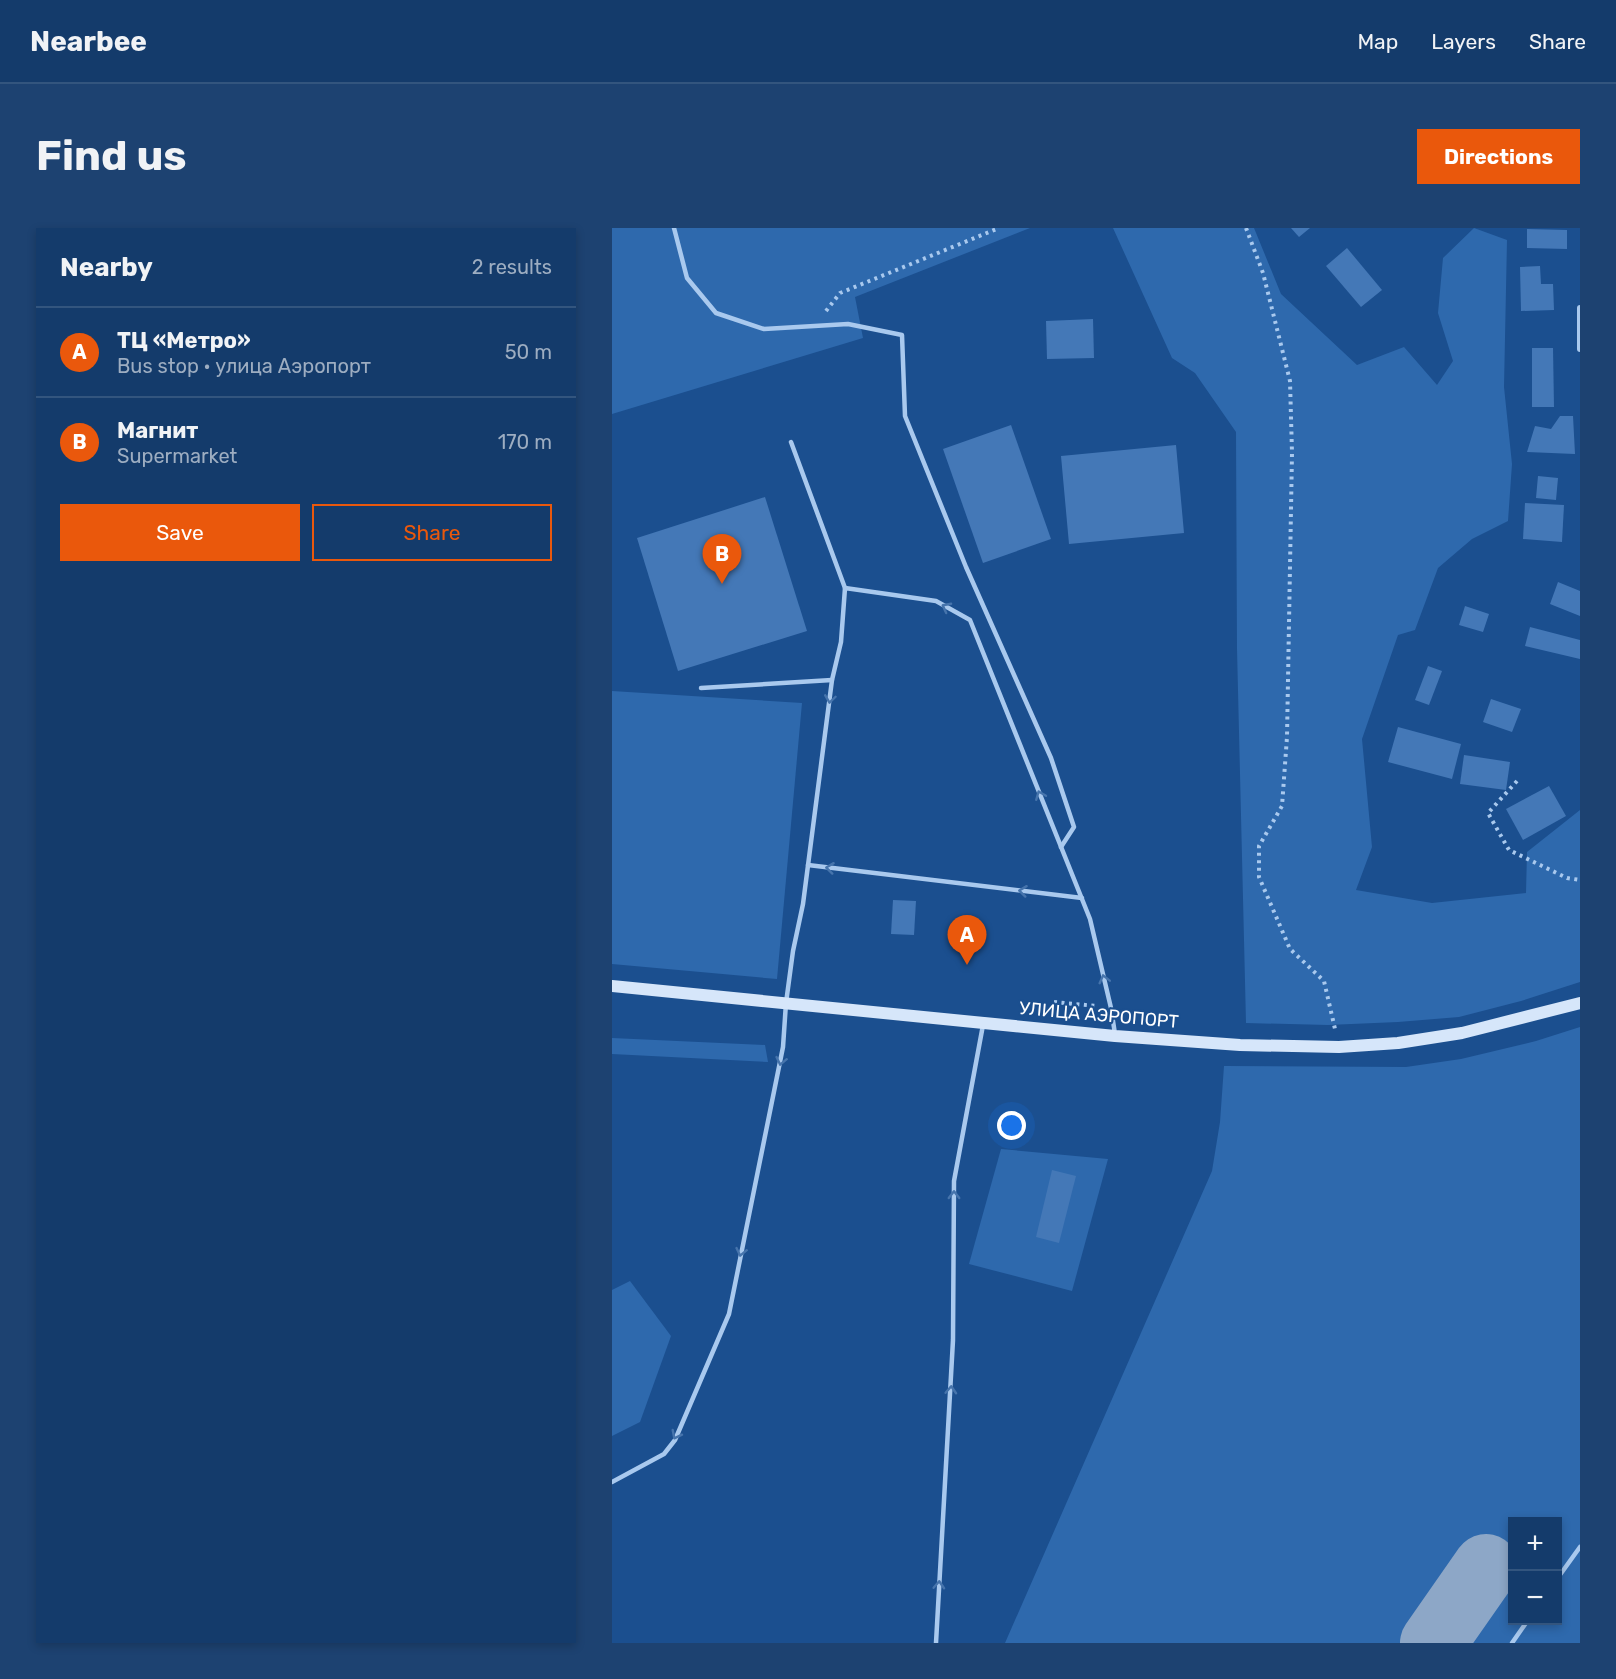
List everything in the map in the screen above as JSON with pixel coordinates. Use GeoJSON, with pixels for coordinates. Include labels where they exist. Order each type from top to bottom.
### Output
{"type":"FeatureCollection","features":[{"type":"Feature","properties":{"kind":"main road","name":"УЛИЦА АЭРОПОРТ"},"geometry":{"type":"LineString","coordinates":[[612,986],[1115,1036],[1240,1045],[1339,1047],[1398,1043],[1462,1033],[1580,1003]]}},
{"type":"Feature","properties":{"kind":"street"},"geometry":{"type":"LineString","coordinates":[[1580,308],[1580,349]]}},
{"type":"Feature","properties":{"kind":"lane"},"geometry":{"type":"LineString","coordinates":[[674,228],[687,278],[716,313],[764,329],[848,324],[902,334],[905,416],[966,567],[1051,758],[1074,827],[1061,847]]}},
{"type":"Feature","properties":{"kind":"lane"},"geometry":{"type":"LineString","coordinates":[[612,1482],[664,1454],[675,1440],[729,1314],[783,1047],[786,1003],[808,865],[832,680],[841,642],[845,588],[791,442]]}},
{"type":"Feature","properties":{"kind":"lane"},"geometry":{"type":"LineString","coordinates":[[845,588],[936,601],[970,620],[1090,919],[1111,1008],[1115,1036]]}},
{"type":"Feature","properties":{"kind":"lane"},"geometry":{"type":"LineString","coordinates":[[701,688],[832,680]]}},
{"type":"Feature","properties":{"kind":"lane"},"geometry":{"type":"LineString","coordinates":[[808,865],[1082,898]]}},
{"type":"Feature","properties":{"kind":"lane"},"geometry":{"type":"LineString","coordinates":[[936,1643],[954,1340],[954,1181],[983,1023]]}},
{"type":"Feature","properties":{"kind":"lane"},"geometry":{"type":"LineString","coordinates":[[1562,1572],[1580,1547]]}},
{"type":"Feature","properties":{"kind":"lane"},"geometry":{"type":"LineString","coordinates":[[1512,1643],[1525,1625]]}},
{"type":"Feature","properties":{"kind":"path"},"geometry":{"type":"LineString","coordinates":[[813,326],[840,293],[999,228]]}},
{"type":"Feature","properties":{"kind":"path"},"geometry":{"type":"LineString","coordinates":[[1246,228],[1263,273],[1290,381],[1292,453],[1287,737],[1282,806],[1259,846],[1258,877],[1290,949],[1323,981],[1339,1047]]}},
{"type":"Feature","properties":{"kind":"path"},"geometry":{"type":"LineString","coordinates":[[1517,781],[1488,813],[1509,850],[1567,878],[1580,880]]}},
{"type":"Feature","properties":{"kind":"path"},"geometry":{"type":"LineString","coordinates":[[1054,1002],[1111,1008]]}},
{"type":"Feature","properties":{"kind":"shaded area"},"geometry":{"type":"Polygon","coordinates":[[[612,228],[1030,228],[855,297],[863,338],[612,414],[612,228]]]}},
{"type":"Feature","properties":{"kind":"shaded area"},"geometry":{"type":"Polygon","coordinates":[[[1113,228],[1254,228],[1281,294],[1357,365],[1404,347],[1437,385],[1453,361],[1438,313],[1443,258],[1474,228],[1507,240],[1504,387],[1512,464],[1508,521],[1472,539],[1438,568],[1415,630],[1398,635],[1362,739],[1372,847],[1356,890],[1432,903],[1526,893],[1527,852],[1580,810],[1580,982],[1521,1001],[1459,1017],[1328,1025],[1246,1023],[1237,649],[1236,432],[1195,373],[1172,358],[1113,228]]]}},
{"type":"Feature","properties":{"kind":"shaded area"},"geometry":{"type":"Polygon","coordinates":[[[612,691],[802,703],[777,979],[612,964],[612,691]]]}},
{"type":"Feature","properties":{"kind":"shaded area"},"geometry":{"type":"Polygon","coordinates":[[[1580,1027],[1580,1643],[1005,1643],[1212,1171],[1220,1122],[1224,1066],[1406,1067],[1461,1059],[1536,1041],[1580,1027]]]}},
{"type":"Feature","properties":{"kind":"shaded area"},"geometry":{"type":"Polygon","coordinates":[[[612,1038],[765,1045],[768,1062],[612,1054],[612,1038]]]}},
{"type":"Feature","properties":{"kind":"shaded area"},"geometry":{"type":"Polygon","coordinates":[[[1001,1149],[1108,1159],[1072,1291],[969,1264],[1001,1149]]]}},
{"type":"Feature","properties":{"kind":"shaded area"},"geometry":{"type":"Polygon","coordinates":[[[630,1281],[671,1336],[640,1422],[612,1436],[612,1290],[630,1281]]]}},
{"type":"Feature","properties":{"kind":"building"},"geometry":{"type":"Polygon","coordinates":[[[1291,228],[1310,228],[1299,237],[1291,228]]]}},
{"type":"Feature","properties":{"kind":"building"},"geometry":{"type":"Polygon","coordinates":[[[1527,229],[1567,230],[1567,249],[1527,248],[1527,229]]]}},
{"type":"Feature","properties":{"kind":"building"},"geometry":{"type":"Polygon","coordinates":[[[1347,248],[1382,290],[1361,307],[1326,266],[1347,248]]]}},
{"type":"Feature","properties":{"kind":"building"},"geometry":{"type":"Polygon","coordinates":[[[1540,266],[1541,284],[1553,284],[1554,310],[1521,311],[1520,267],[1540,266]]]}},
{"type":"Feature","properties":{"kind":"building"},"geometry":{"type":"Polygon","coordinates":[[[1093,319],[1094,358],[1047,359],[1046,321],[1093,319]]]}},
{"type":"Feature","properties":{"kind":"building"},"geometry":{"type":"Polygon","coordinates":[[[1532,348],[1553,348],[1554,407],[1532,407],[1532,348]]]}},
{"type":"Feature","properties":{"kind":"building"},"geometry":{"type":"Polygon","coordinates":[[[1560,416],[1573,416],[1575,454],[1527,452],[1535,426],[1551,429],[1560,416]]]}},
{"type":"Feature","properties":{"kind":"building"},"geometry":{"type":"Polygon","coordinates":[[[1011,425],[1051,539],[983,563],[943,449],[1011,425]]]}},
{"type":"Feature","properties":{"kind":"building"},"geometry":{"type":"Polygon","coordinates":[[[1176,445],[1184,533],[1069,544],[1061,456],[1176,445]]]}},
{"type":"Feature","properties":{"kind":"building"},"geometry":{"type":"Polygon","coordinates":[[[1538,476],[1558,478],[1556,500],[1536,498],[1538,476]]]}},
{"type":"Feature","properties":{"kind":"building"},"geometry":{"type":"Polygon","coordinates":[[[765,497],[807,631],[678,671],[637,538],[765,497]]]}},
{"type":"Feature","properties":{"kind":"building"},"geometry":{"type":"Polygon","coordinates":[[[1525,503],[1564,505],[1562,542],[1523,539],[1525,503]]]}},
{"type":"Feature","properties":{"kind":"building"},"geometry":{"type":"Polygon","coordinates":[[[1558,582],[1580,591],[1580,616],[1550,604],[1558,582]]]}},
{"type":"Feature","properties":{"kind":"building"},"geometry":{"type":"Polygon","coordinates":[[[1465,606],[1489,614],[1483,632],[1459,625],[1465,606]]]}},
{"type":"Feature","properties":{"kind":"building"},"geometry":{"type":"Polygon","coordinates":[[[1530,627],[1580,640],[1580,659],[1525,646],[1530,627]]]}},
{"type":"Feature","properties":{"kind":"building"},"geometry":{"type":"Polygon","coordinates":[[[1428,666],[1442,671],[1429,705],[1415,700],[1428,666]]]}},
{"type":"Feature","properties":{"kind":"building"},"geometry":{"type":"Polygon","coordinates":[[[1491,699],[1521,709],[1512,732],[1483,722],[1491,699]]]}},
{"type":"Feature","properties":{"kind":"building"},"geometry":{"type":"Polygon","coordinates":[[[1398,727],[1461,744],[1452,779],[1388,762],[1398,727]]]}},
{"type":"Feature","properties":{"kind":"building"},"geometry":{"type":"Polygon","coordinates":[[[1464,755],[1510,762],[1506,790],[1460,784],[1464,755]]]}},
{"type":"Feature","properties":{"kind":"building"},"geometry":{"type":"Polygon","coordinates":[[[1549,786],[1566,816],[1523,840],[1506,809],[1549,786]]]}},
{"type":"Feature","properties":{"kind":"building"},"geometry":{"type":"Polygon","coordinates":[[[893,900],[916,901],[914,935],[891,934],[893,900]]]}},
{"type":"Feature","properties":{"kind":"building"},"geometry":{"type":"Polygon","coordinates":[[[1052,1170],[1076,1176],[1059,1243],[1036,1237],[1052,1170]]]}},
{"type":"Feature","properties":{"kind":"taxiway"},"geometry":{"type":"LineString","coordinates":[[1433,1643],[1486,1567]]}},
{"type":"Feature","properties":{"kind":"place","name":"Магнит"},"geometry":{"type":"Point","coordinates":[722,584]}},
{"type":"Feature","properties":{"kind":"place","name":"ТЦ «Метро»"},"geometry":{"type":"Point","coordinates":[967,965]}}]}
